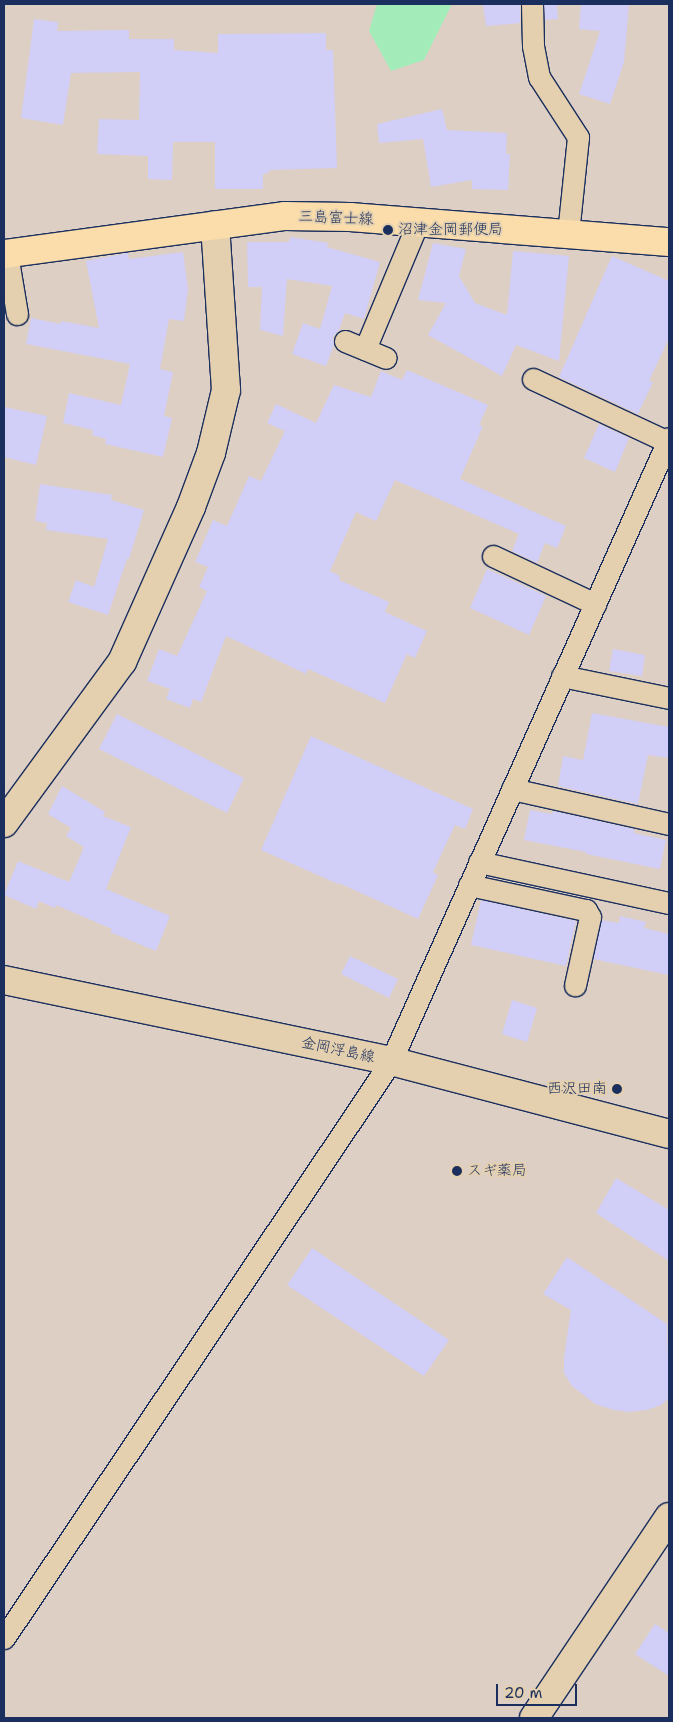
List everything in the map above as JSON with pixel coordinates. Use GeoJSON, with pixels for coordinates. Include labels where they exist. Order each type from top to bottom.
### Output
{"type":"FeatureCollection","features":[{"type":"Feature","properties":{"kind":"main road","name":"三島富士線"},"geometry":{"type":"LineString","coordinates":[[5,254],[285,216],[350,217],[669,242]]}},
{"type":"Feature","properties":{"kind":"street"},"geometry":{"type":"LineString","coordinates":[[532,4],[533,46],[539,78],[578,137],[568,234]]}},
{"type":"Feature","properties":{"kind":"street"},"geometry":{"type":"LineString","coordinates":[[365,349],[418,222]]}},
{"type":"Feature","properties":{"kind":"street"},"geometry":{"type":"LineString","coordinates":[[4,822],[122,662],[191,507],[211,453],[226,390],[215,225]]}},
{"type":"Feature","properties":{"kind":"street"},"geometry":{"type":"LineString","coordinates":[[5,254],[17,314]]}},
{"type":"Feature","properties":{"kind":"street"},"geometry":{"type":"LineString","coordinates":[[345,341],[386,358]]}},
{"type":"Feature","properties":{"kind":"street"},"geometry":{"type":"LineString","coordinates":[[4,1638],[391,1061],[668,440],[533,379]]}},
{"type":"Feature","properties":{"kind":"street"},"geometry":{"type":"LineString","coordinates":[[493,556],[595,604]]}},
{"type":"Feature","properties":{"kind":"street"},"geometry":{"type":"LineString","coordinates":[[562,676],[669,698]]}},
{"type":"Feature","properties":{"kind":"street"},"geometry":{"type":"LineString","coordinates":[[512,789],[669,824]]}},
{"type":"Feature","properties":{"kind":"street"},"geometry":{"type":"LineString","coordinates":[[479,862],[669,903]]}},
{"type":"Feature","properties":{"kind":"street"},"geometry":{"type":"LineString","coordinates":[[469,885],[586,910],[590,917],[575,985]]}},
{"type":"Feature","properties":{"kind":"street","name":"金岡浮島線"},"geometry":{"type":"LineString","coordinates":[[4,980],[391,1061],[669,1134]]}},
{"type":"Feature","properties":{"kind":"street"},"geometry":{"type":"LineString","coordinates":[[534,1718],[669,1517]]}},
{"type":"Feature","properties":{"kind":"green space"},"geometry":{"type":"Polygon","coordinates":[[[377,4],[452,4],[424,60],[391,71],[369,31],[377,4]]]}},
{"type":"Feature","properties":{"kind":"building"},"geometry":{"type":"Polygon","coordinates":[[[483,4],[520,4],[520,23],[486,26],[483,4]]]}},
{"type":"Feature","properties":{"kind":"building"},"geometry":{"type":"Polygon","coordinates":[[[544,4],[557,4],[558,19],[545,20],[544,4]]]}},
{"type":"Feature","properties":{"kind":"building"},"geometry":{"type":"Polygon","coordinates":[[[581,4],[629,5],[624,62],[610,104],[579,94],[600,31],[579,29],[581,4]]]}},
{"type":"Feature","properties":{"kind":"building"},"geometry":{"type":"Polygon","coordinates":[[[34,19],[58,22],[57,31],[129,30],[129,39],[174,39],[174,50],[218,53],[218,34],[326,33],[326,50],[333,50],[337,168],[269,170],[269,173],[263,174],[263,189],[215,189],[215,142],[173,142],[172,180],[148,179],[148,156],[97,154],[99,119],[139,120],[140,72],[71,73],[63,125],[21,118],[34,19]]]}},
{"type":"Feature","properties":{"kind":"building"},"geometry":{"type":"Polygon","coordinates":[[[442,109],[447,130],[507,133],[506,154],[510,154],[508,190],[472,189],[472,180],[431,187],[423,139],[379,143],[377,124],[442,109]]]}},
{"type":"Feature","properties":{"kind":"building"},"geometry":{"type":"Polygon","coordinates":[[[290,237],[328,243],[327,247],[380,262],[364,319],[345,313],[339,330],[333,337],[334,345],[326,366],[292,354],[303,323],[320,329],[332,286],[287,279],[283,336],[260,330],[262,287],[248,287],[247,242],[289,242],[290,237]]]}},
{"type":"Feature","properties":{"kind":"building"},"geometry":{"type":"Polygon","coordinates":[[[433,243],[466,249],[459,276],[475,303],[507,315],[513,251],[569,256],[559,361],[516,345],[502,376],[428,335],[446,303],[418,300],[433,243]]]}},
{"type":"Feature","properties":{"kind":"building"},"geometry":{"type":"Polygon","coordinates":[[[183,252],[188,289],[184,321],[169,319],[160,369],[173,372],[164,416],[172,418],[163,457],[105,444],[106,439],[92,435],[93,430],[63,423],[69,393],[121,405],[130,364],[26,344],[31,318],[61,324],[61,321],[99,328],[86,261],[128,253],[129,259],[183,252]]]}},
{"type":"Feature","properties":{"kind":"building"},"geometry":{"type":"Polygon","coordinates":[[[612,256],[669,281],[669,338],[649,381],[653,382],[638,414],[559,377],[612,256]]]}},
{"type":"Feature","properties":{"kind":"building"},"geometry":{"type":"Polygon","coordinates":[[[407,370],[488,405],[479,425],[483,426],[460,479],[566,526],[557,548],[545,543],[537,563],[512,551],[519,534],[395,480],[376,521],[356,512],[330,571],[340,576],[339,580],[389,602],[385,612],[427,631],[415,658],[407,654],[385,703],[308,669],[306,674],[226,636],[201,702],[193,699],[190,708],[166,699],[170,689],[147,681],[159,649],[177,656],[207,591],[199,587],[208,567],[195,562],[213,520],[227,526],[249,476],[261,481],[285,431],[267,423],[276,404],[316,423],[334,385],[371,397],[381,371],[402,380],[407,370]]]}},
{"type":"Feature","properties":{"kind":"building"},"geometry":{"type":"Polygon","coordinates":[[[4,407],[47,416],[36,465],[4,457],[4,407]]]}},
{"type":"Feature","properties":{"kind":"building"},"geometry":{"type":"Polygon","coordinates":[[[599,424],[629,438],[615,472],[584,458],[599,424]]]}},
{"type":"Feature","properties":{"kind":"building"},"geometry":{"type":"Polygon","coordinates":[[[40,484],[112,495],[111,500],[144,510],[129,559],[127,559],[108,615],[68,602],[76,580],[94,587],[108,539],[46,530],[47,523],[35,521],[40,484]]]}},
{"type":"Feature","properties":{"kind":"building"},"geometry":{"type":"Polygon","coordinates":[[[487,569],[546,596],[529,635],[470,608],[487,569]]]}},
{"type":"Feature","properties":{"kind":"building"},"geometry":{"type":"Polygon","coordinates":[[[613,649],[645,655],[642,676],[609,671],[613,649]]]}},
{"type":"Feature","properties":{"kind":"building"},"geometry":{"type":"Polygon","coordinates":[[[592,713],[669,727],[669,758],[648,755],[638,804],[558,786],[563,756],[583,760],[592,713]]]}},
{"type":"Feature","properties":{"kind":"building"},"geometry":{"type":"Polygon","coordinates":[[[117,714],[244,778],[227,813],[99,749],[117,714]]]}},
{"type":"Feature","properties":{"kind":"building"},"geometry":{"type":"Polygon","coordinates":[[[311,736],[473,809],[465,829],[455,825],[433,872],[438,875],[418,919],[261,850],[311,736]]]}},
{"type":"Feature","properties":{"kind":"building"},"geometry":{"type":"Polygon","coordinates":[[[62,786],[105,812],[103,816],[131,827],[106,889],[170,916],[156,951],[110,932],[112,929],[56,905],[55,908],[39,901],[36,909],[4,895],[18,861],[69,882],[84,847],[66,836],[71,828],[48,814],[62,786]]]}},
{"type":"Feature","properties":{"kind":"building"},"geometry":{"type":"Polygon","coordinates":[[[530,810],[552,814],[553,811],[634,829],[634,833],[666,840],[660,869],[524,840],[530,810]]]}},
{"type":"Feature","properties":{"kind":"building"},"geometry":{"type":"Polygon","coordinates":[[[481,900],[576,921],[566,966],[471,945],[481,900]]]}},
{"type":"Feature","properties":{"kind":"building"},"geometry":{"type":"Polygon","coordinates":[[[620,916],[646,922],[644,928],[669,934],[669,975],[593,959],[602,920],[619,923],[620,916]]]}},
{"type":"Feature","properties":{"kind":"building"},"geometry":{"type":"Polygon","coordinates":[[[350,956],[398,979],[389,998],[341,974],[350,956]]]}},
{"type":"Feature","properties":{"kind":"building"},"geometry":{"type":"Polygon","coordinates":[[[512,1000],[537,1008],[527,1042],[502,1034],[512,1000]]]}},
{"type":"Feature","properties":{"kind":"building"},"geometry":{"type":"Polygon","coordinates":[[[616,1178],[669,1210],[669,1261],[596,1213],[616,1178]]]}},
{"type":"Feature","properties":{"kind":"building"},"geometry":{"type":"Polygon","coordinates":[[[312,1248],[449,1340],[424,1376],[287,1285],[312,1248]]]}},
{"type":"Feature","properties":{"kind":"building"},"geometry":{"type":"Polygon","coordinates":[[[567,1257],[667,1324],[669,1398],[661,1405],[647,1410],[629,1412],[614,1410],[595,1404],[572,1386],[564,1373],[564,1357],[571,1310],[543,1294],[567,1257]]]}},
{"type":"Feature","properties":{"kind":"building"},"geometry":{"type":"Polygon","coordinates":[[[655,1624],[669,1633],[669,1676],[635,1654],[655,1624]]]}},
{"type":"Feature","properties":{"kind":"place","name":"沼津金岡郵便局"},"geometry":{"type":"Point","coordinates":[388,230]}},
{"type":"Feature","properties":{"kind":"place","name":"西沢田南"},"geometry":{"type":"Point","coordinates":[617,1089]}},
{"type":"Feature","properties":{"kind":"place","name":"スギ薬局"},"geometry":{"type":"Point","coordinates":[457,1171]}}]}
